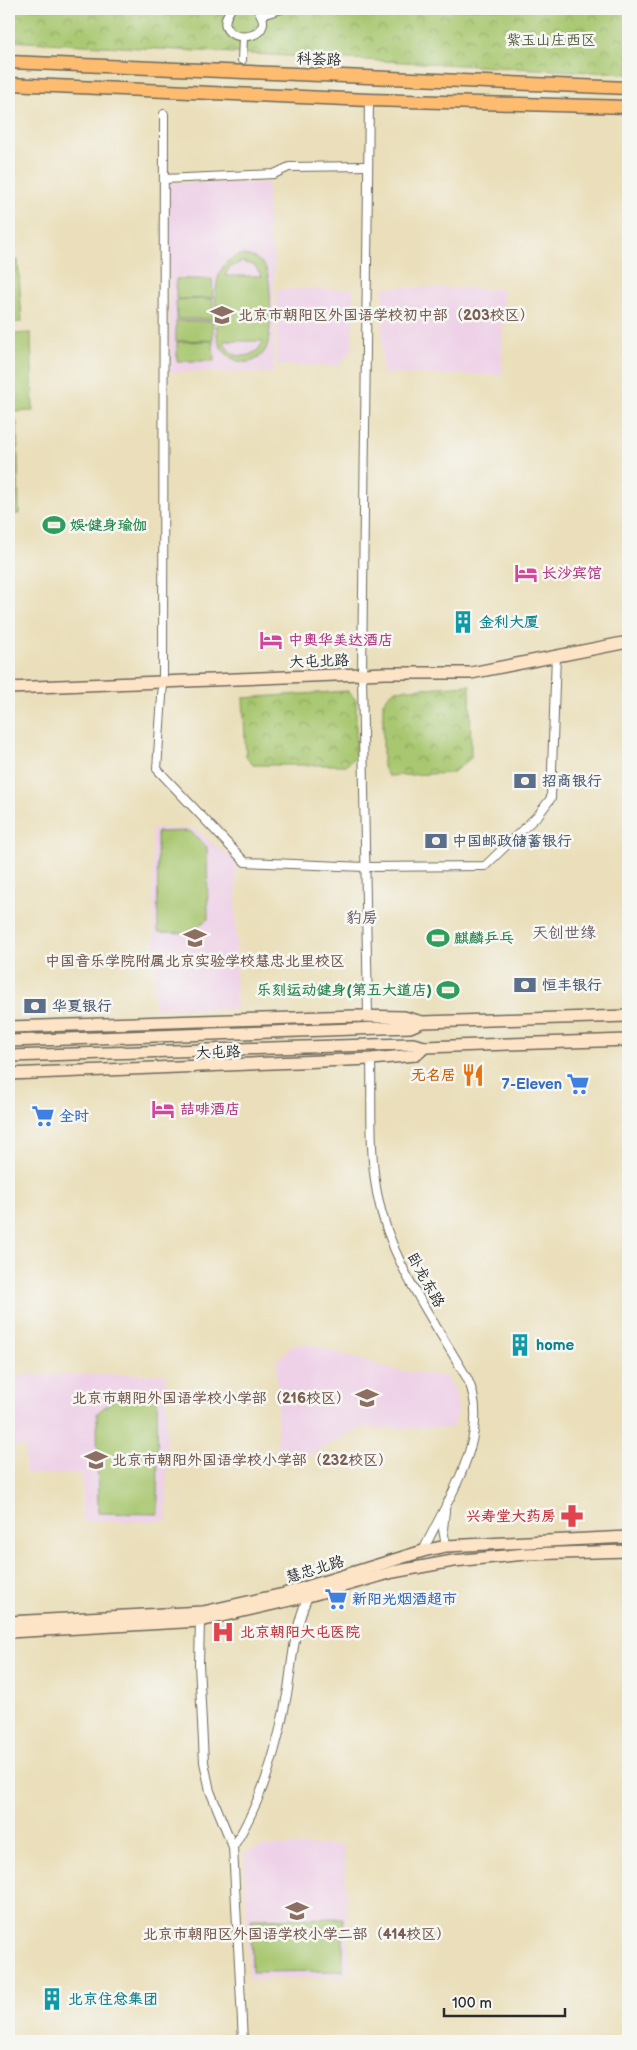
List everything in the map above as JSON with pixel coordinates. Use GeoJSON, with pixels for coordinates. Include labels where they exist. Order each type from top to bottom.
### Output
{"type":"FeatureCollection","features":[{"type":"Feature","properties":{"kind":"main road","name":"科荟路"},"geometry":{"type":"LineString","coordinates":[[9,62],[628,88]]}},
{"type":"Feature","properties":{"kind":"main road"},"geometry":{"type":"LineString","coordinates":[[9,84],[369,100],[628,107]]}},
{"type":"Feature","properties":{"kind":"street"},"geometry":{"type":"LineString","coordinates":[[231,9],[227,15],[227,26],[234,35],[243,38],[256,33],[261,23],[259,12],[282,9]]}},
{"type":"Feature","properties":{"kind":"street"},"geometry":{"type":"LineString","coordinates":[[242,60],[243,38]]}},
{"type":"Feature","properties":{"kind":"street"},"geometry":{"type":"LineString","coordinates":[[368,1016],[362,674],[369,100]]}},
{"type":"Feature","properties":{"kind":"street"},"geometry":{"type":"LineString","coordinates":[[164,114],[163,682],[157,769],[245,862],[365,867],[485,866],[539,814],[551,798],[556,655]]}},
{"type":"Feature","properties":{"kind":"street"},"geometry":{"type":"LineString","coordinates":[[164,179],[274,174],[289,167],[368,166]]}},
{"type":"Feature","properties":{"kind":"street","name":"大屯北路"},"geometry":{"type":"LineString","coordinates":[[9,688],[362,674],[471,673],[628,642]]}},
{"type":"Feature","properties":{"kind":"street","name":"大屯路"},"geometry":{"type":"LineString","coordinates":[[9,1027],[368,1016],[404,1017],[422,1022],[628,1016]]}},
{"type":"Feature","properties":{"kind":"street","name":"大屯路"},"geometry":{"type":"LineString","coordinates":[[9,1041],[410,1027],[422,1022]]}},
{"type":"Feature","properties":{"kind":"street","name":"大屯路"},"geometry":{"type":"LineString","coordinates":[[9,1056],[405,1044],[425,1047],[628,1040]]}},
{"type":"Feature","properties":{"kind":"street","name":"大屯路"},"geometry":{"type":"LineString","coordinates":[[9,1074],[371,1060],[416,1055],[425,1047]]}},
{"type":"Feature","properties":{"kind":"street","name":"卧龙东路"},"geometry":{"type":"LineString","coordinates":[[371,1060],[374,1165],[381,1210],[395,1253],[471,1390],[474,1417],[471,1448],[463,1473],[423,1551]]}},
{"type":"Feature","properties":{"kind":"street","name":"卧龙东路"},"geometry":{"type":"LineString","coordinates":[[446,1546],[443,1520],[448,1502]]}},
{"type":"Feature","properties":{"kind":"street","name":"慧忠北路"},"geometry":{"type":"LineString","coordinates":[[9,1622],[203,1612],[284,1594],[423,1551],[446,1546],[628,1537]]}},
{"type":"Feature","properties":{"kind":"street","name":"慧忠北路"},"geometry":{"type":"LineString","coordinates":[[9,1632],[200,1621],[308,1596],[393,1572],[453,1560],[526,1554],[628,1551]]}},
{"type":"Feature","properties":{"kind":"street"},"geometry":{"type":"LineString","coordinates":[[233,1847],[248,1824],[273,1763],[288,1686],[293,1644],[308,1596]]}},
{"type":"Feature","properties":{"kind":"street"},"geometry":{"type":"LineString","coordinates":[[200,1621],[199,1664],[204,1762],[210,1791],[233,1847],[243,2041]]}},
{"type":"Feature","properties":{"kind":"shaded area","name":"北京市朝阳区外国语学校初中部（203校区）"},"geometry":{"type":"Polygon","coordinates":[[[168,183],[268,183],[268,232],[274,259],[274,373],[170,372],[168,183]]]}},
{"type":"Feature","properties":{"kind":"shaded area"},"geometry":{"type":"Polygon","coordinates":[[[383,287],[503,289],[502,375],[382,374],[383,287]]]}},
{"type":"Feature","properties":{"kind":"shaded area"},"geometry":{"type":"Polygon","coordinates":[[[277,289],[353,289],[352,350],[338,366],[277,365],[277,289]]]}},
{"type":"Feature","properties":{"kind":"shaded area","name":"中国音乐学院附属北京实验学校慧忠北里校区"},"geometry":{"type":"Polygon","coordinates":[[[152,828],[195,829],[233,859],[236,867],[236,1009],[155,1008],[152,828]]]}},
{"type":"Feature","properties":{"kind":"shaded area","name":"北京市朝阳外国语学校小学部（216校区）"},"geometry":{"type":"Polygon","coordinates":[[[308,1344],[394,1370],[445,1376],[454,1387],[458,1409],[453,1428],[361,1428],[303,1458],[277,1461],[277,1360],[293,1345],[308,1344]]]}},
{"type":"Feature","properties":{"kind":"shaded area","name":"北京市朝阳外国语学校小学部（232校区）"},"geometry":{"type":"Polygon","coordinates":[[[166,1374],[167,1521],[82,1522],[82,1474],[25,1474],[25,1447],[9,1447],[9,1375],[166,1374]]]}},
{"type":"Feature","properties":{"kind":"shaded area","name":"北京市朝阳区外国语学校小学二部（414校区）"},"geometry":{"type":"Polygon","coordinates":[[[344,1845],[349,1970],[344,1976],[249,1980],[244,1852],[265,1846],[344,1845]]]}},
{"type":"Feature","properties":{"kind":"green space","name":"紫玉山庄西区"},"geometry":{"type":"Polygon","coordinates":[[[9,9],[628,9],[628,74],[9,41],[9,9]]]}},
{"type":"Feature","properties":{"kind":"green space"},"geometry":{"type":"Polygon","coordinates":[[[240,255],[252,257],[261,263],[268,275],[270,309],[268,343],[260,357],[253,361],[237,361],[230,357],[219,344],[217,335],[216,289],[222,268],[230,260],[240,255]],[[241,262],[229,268],[225,276],[262,276],[254,265],[241,262]],[[224,341],[232,353],[243,356],[254,352],[263,342],[262,341],[224,341]]]}},
{"type":"Feature","properties":{"kind":"green space"},"geometry":{"type":"Polygon","coordinates":[[[18,260],[22,322],[9,323],[9,261],[18,260]]]}},
{"type":"Feature","properties":{"kind":"green space"},"geometry":{"type":"Polygon","coordinates":[[[176,279],[212,279],[213,298],[176,299],[176,279]]]}},
{"type":"Feature","properties":{"kind":"green space"},"geometry":{"type":"Polygon","coordinates":[[[213,299],[213,319],[177,319],[176,300],[213,299]]]}},
{"type":"Feature","properties":{"kind":"green space"},"geometry":{"type":"Polygon","coordinates":[[[176,321],[213,321],[213,340],[176,341],[176,321]]]}},
{"type":"Feature","properties":{"kind":"green space"},"geometry":{"type":"Polygon","coordinates":[[[31,333],[33,411],[9,412],[9,334],[31,333]]]}},
{"type":"Feature","properties":{"kind":"green space"},"geometry":{"type":"Polygon","coordinates":[[[213,341],[214,361],[177,361],[177,342],[213,341]]]}},
{"type":"Feature","properties":{"kind":"green space"},"geometry":{"type":"Polygon","coordinates":[[[9,422],[17,422],[19,514],[9,514],[9,422]]]}},
{"type":"Feature","properties":{"kind":"green space"},"geometry":{"type":"Polygon","coordinates":[[[470,685],[471,758],[452,773],[388,776],[383,767],[383,702],[394,690],[470,685]]]}},
{"type":"Feature","properties":{"kind":"green space"},"geometry":{"type":"Polygon","coordinates":[[[348,691],[356,700],[356,756],[347,765],[253,765],[246,757],[243,698],[348,691]]]}},
{"type":"Feature","properties":{"kind":"green space"},"geometry":{"type":"Polygon","coordinates":[[[190,831],[207,847],[208,919],[187,933],[158,932],[157,832],[190,831]]]}},
{"type":"Feature","properties":{"kind":"green space"},"geometry":{"type":"Polygon","coordinates":[[[157,1394],[158,1514],[98,1513],[97,1413],[120,1395],[157,1394]]]}},
{"type":"Feature","properties":{"kind":"green space"},"geometry":{"type":"Polygon","coordinates":[[[343,1918],[343,1971],[252,1972],[251,1919],[343,1918]]]}},
{"type":"Feature","properties":{"kind":"place","name":"北京市朝阳区外国语学校初中部（203校区）"},"geometry":{"type":"Point","coordinates":[222,315]}},
{"type":"Feature","properties":{"kind":"place","name":"娱·健身瑜伽"},"geometry":{"type":"Point","coordinates":[54,525]}},
{"type":"Feature","properties":{"kind":"place","name":"长沙宾馆"},"geometry":{"type":"Point","coordinates":[526,573]}},
{"type":"Feature","properties":{"kind":"place","name":"金利大厦"},"geometry":{"type":"Point","coordinates":[463,622]}},
{"type":"Feature","properties":{"kind":"place","name":"中奥华美达酒店"},"geometry":{"type":"Point","coordinates":[271,640]}},
{"type":"Feature","properties":{"kind":"place","name":"招商银行"},"geometry":{"type":"Point","coordinates":[525,781]}},
{"type":"Feature","properties":{"kind":"place","name":"中国邮政储蓄银行"},"geometry":{"type":"Point","coordinates":[436,841]}},
{"type":"Feature","properties":{"kind":"place","name":"中国音乐学院附属北京实验学校慧忠北里校区"},"geometry":{"type":"Point","coordinates":[195,938]}},
{"type":"Feature","properties":{"kind":"place","name":"麒麟乒乓"},"geometry":{"type":"Point","coordinates":[438,938]}},
{"type":"Feature","properties":{"kind":"place","name":"恒丰银行"},"geometry":{"type":"Point","coordinates":[525,985]}},
{"type":"Feature","properties":{"kind":"place","name":"乐刻运动健身(第五大道店)"},"geometry":{"type":"Point","coordinates":[448,990]}},
{"type":"Feature","properties":{"kind":"place","name":"华夏银行"},"geometry":{"type":"Point","coordinates":[35,1006]}},
{"type":"Feature","properties":{"kind":"place","name":"无名居"},"geometry":{"type":"Point","coordinates":[473,1075]}},
{"type":"Feature","properties":{"kind":"place","name":"7-Eleven"},"geometry":{"type":"Point","coordinates":[578,1084]}},
{"type":"Feature","properties":{"kind":"place","name":"喆啡酒店"},"geometry":{"type":"Point","coordinates":[163,1109]}},
{"type":"Feature","properties":{"kind":"place","name":"全时"},"geometry":{"type":"Point","coordinates":[43,1116]}},
{"type":"Feature","properties":{"kind":"place","name":"home"},"geometry":{"type":"Point","coordinates":[520,1345]}},
{"type":"Feature","properties":{"kind":"place","name":"北京市朝阳外国语学校小学部（216校区）"},"geometry":{"type":"Point","coordinates":[367,1398]}},
{"type":"Feature","properties":{"kind":"place","name":"北京市朝阳外国语学校小学部（232校区）"},"geometry":{"type":"Point","coordinates":[96,1460]}},
{"type":"Feature","properties":{"kind":"place","name":"兴寿堂大药房"},"geometry":{"type":"Point","coordinates":[572,1516]}},
{"type":"Feature","properties":{"kind":"place","name":"新阳光烟酒超市"},"geometry":{"type":"Point","coordinates":[336,1599]}},
{"type":"Feature","properties":{"kind":"place","name":"北京朝阳大屯医院"},"geometry":{"type":"Point","coordinates":[223,1632]}},
{"type":"Feature","properties":{"kind":"place","name":"北京市朝阳区外国语学校小学二部（414校区）"},"geometry":{"type":"Point","coordinates":[297,1911]}},
{"type":"Feature","properties":{"kind":"place","name":"北京住总集团"},"geometry":{"type":"Point","coordinates":[52,1999]}},
{"type":"Feature","properties":{"kind":"district","name":"豹房"},"geometry":{"type":"Point","coordinates":[362,917]}},
{"type":"Feature","properties":{"kind":"district","name":"天创世缘"},"geometry":{"type":"Point","coordinates":[564,932]}}]}
